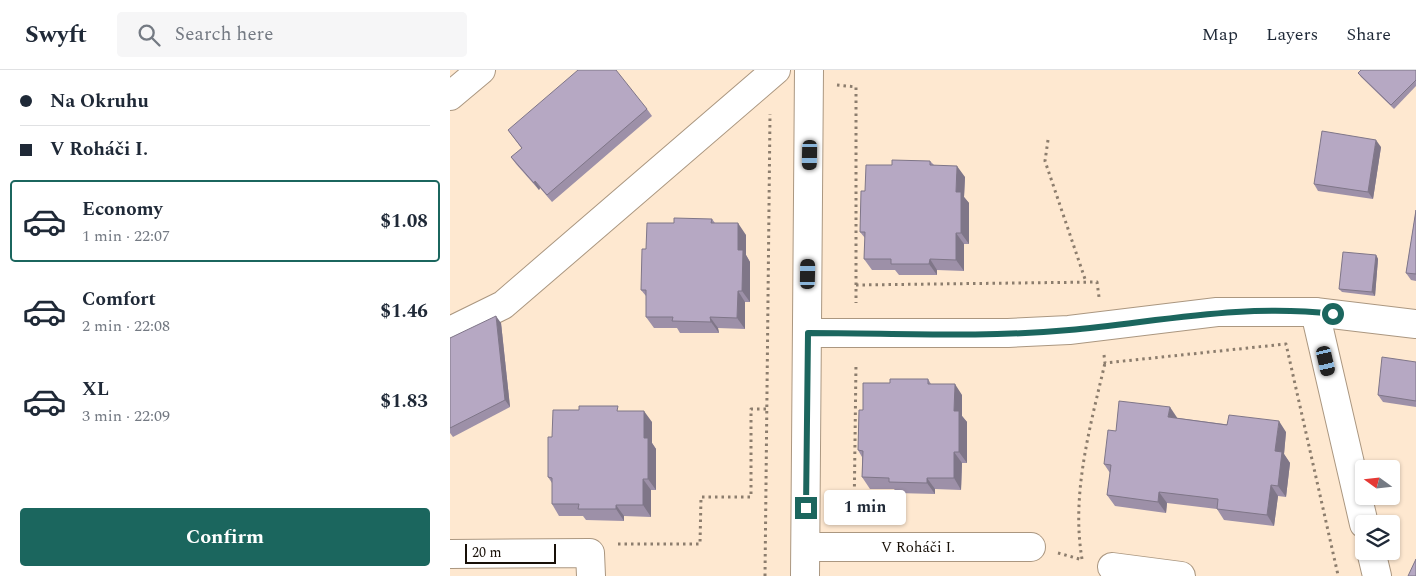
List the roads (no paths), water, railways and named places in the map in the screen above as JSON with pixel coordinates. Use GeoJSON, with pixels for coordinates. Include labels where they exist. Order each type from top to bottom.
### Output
{"type":"FeatureCollection","features":[{"type":"Feature","properties":{"kind":"street"},"geometry":{"type":"LineString","coordinates":[[450,96],[481,70]]}},
{"type":"Feature","properties":{"kind":"street"},"geometry":{"type":"LineString","coordinates":[[450,331],[502,305],[776,70]]}},
{"type":"Feature","properties":{"kind":"street"},"geometry":{"type":"LineString","coordinates":[[805,576],[808,333],[821,75]]}},
{"type":"Feature","properties":{"kind":"street"},"geometry":{"type":"LineString","coordinates":[[808,333],[1008,333],[1069,330],[1217,312],[1314,312],[1416,324]]}},
{"type":"Feature","properties":{"kind":"street"},"geometry":{"type":"LineString","coordinates":[[1314,312],[1362,515]]}},
{"type":"Feature","properties":{"kind":"street","name":"V Roháči I."},"geometry":{"type":"LineString","coordinates":[[806,548],[1030,547]]}},
{"type":"Feature","properties":{"kind":"street"},"geometry":{"type":"LineString","coordinates":[[450,554],[590,553],[591,576]]}},
{"type":"Feature","properties":{"kind":"street"},"geometry":{"type":"LineString","coordinates":[[1373,560],[1377,576]]}},
{"type":"Feature","properties":{"kind":"street"},"geometry":{"type":"LineString","coordinates":[[1112,567],[1181,576]]}}]}
